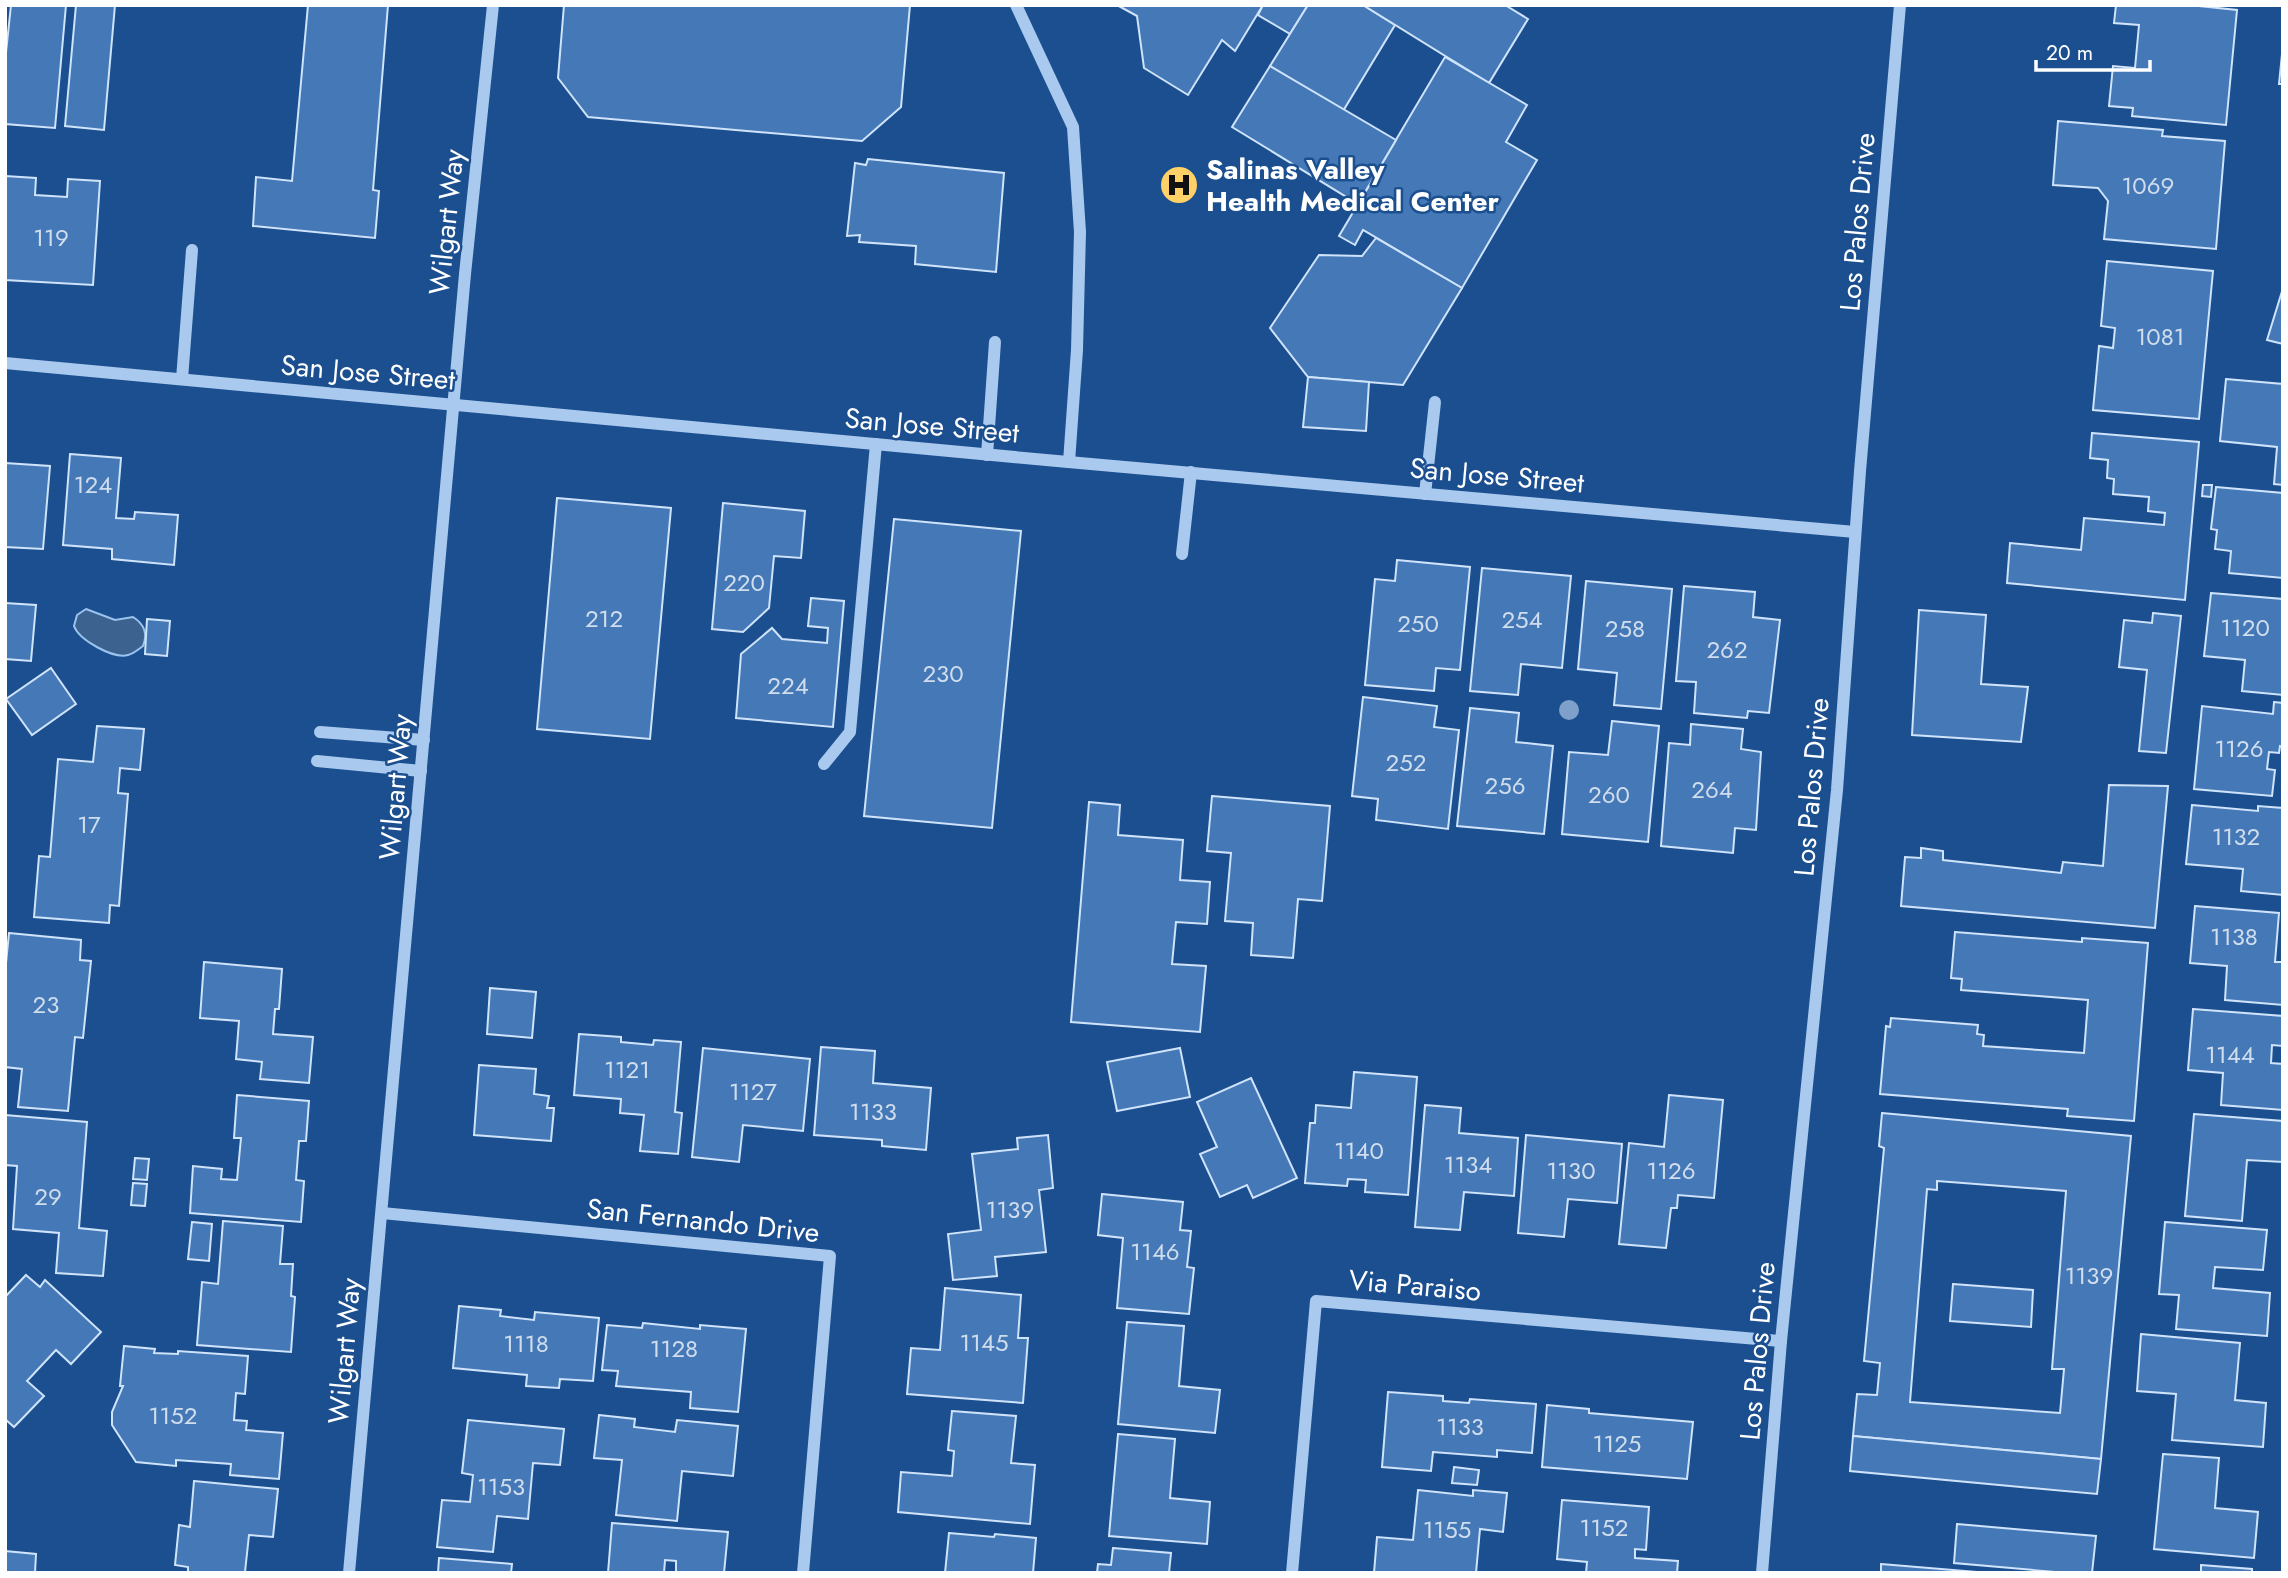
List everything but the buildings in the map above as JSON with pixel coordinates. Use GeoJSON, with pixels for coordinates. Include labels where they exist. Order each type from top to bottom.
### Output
{"type":"FeatureCollection","features":[{"type":"Feature","properties":{"kind":"street","name":"Wilgart Way"},"geometry":{"type":"LineString","coordinates":[[349,1573],[453,405],[493,5]]}},
{"type":"Feature","properties":{"kind":"street"},"geometry":{"type":"LineString","coordinates":[[1016,5],[1073,127],[1080,232],[1077,350],[1069,462]]}},
{"type":"Feature","properties":{"kind":"street","name":"Los Palos Drive"},"geometry":{"type":"LineString","coordinates":[[1762,1573],[1781,1341],[1835,804],[1855,532],[1900,5]]}},
{"type":"Feature","properties":{"kind":"street"},"geometry":{"type":"LineString","coordinates":[[182,379],[192,250]]}},
{"type":"Feature","properties":{"kind":"street"},"geometry":{"type":"LineString","coordinates":[[987,455],[995,342]]}},
{"type":"Feature","properties":{"kind":"street","name":"San Jose Street"},"geometry":{"type":"LineString","coordinates":[[5,363],[987,455],[1855,532]]}},
{"type":"Feature","properties":{"kind":"street"},"geometry":{"type":"LineString","coordinates":[[1425,494],[1435,402]]}},
{"type":"Feature","properties":{"kind":"street"},"geometry":{"type":"LineString","coordinates":[[824,764],[850,732],[876,444]]}},
{"type":"Feature","properties":{"kind":"street"},"geometry":{"type":"LineString","coordinates":[[1182,554],[1191,472]]}},
{"type":"Feature","properties":{"kind":"street"},"geometry":{"type":"LineString","coordinates":[[320,732],[425,740]]}},
{"type":"Feature","properties":{"kind":"street"},"geometry":{"type":"LineString","coordinates":[[317,761],[421,771]]}},
{"type":"Feature","properties":{"kind":"street","name":"San Fernando Drive"},"geometry":{"type":"LineString","coordinates":[[382,1213],[830,1256],[803,1573]]}},
{"type":"Feature","properties":{"kind":"street","name":"Via Paraiso"},"geometry":{"type":"LineString","coordinates":[[1292,1573],[1316,1301],[1781,1341]]}},
{"type":"Feature","properties":{"kind":"water"},"geometry":{"type":"Polygon","coordinates":[[[86,609],[115,620],[133,617],[144,630],[143,646],[132,654],[122,655],[106,651],[89,642],[74,626],[77,615],[86,609]]]}},
{"type":"Feature","properties":{"kind":"place","name":"Salinas Valley Health Medical Center"},"geometry":{"type":"Point","coordinates":[1179,185]}}]}
